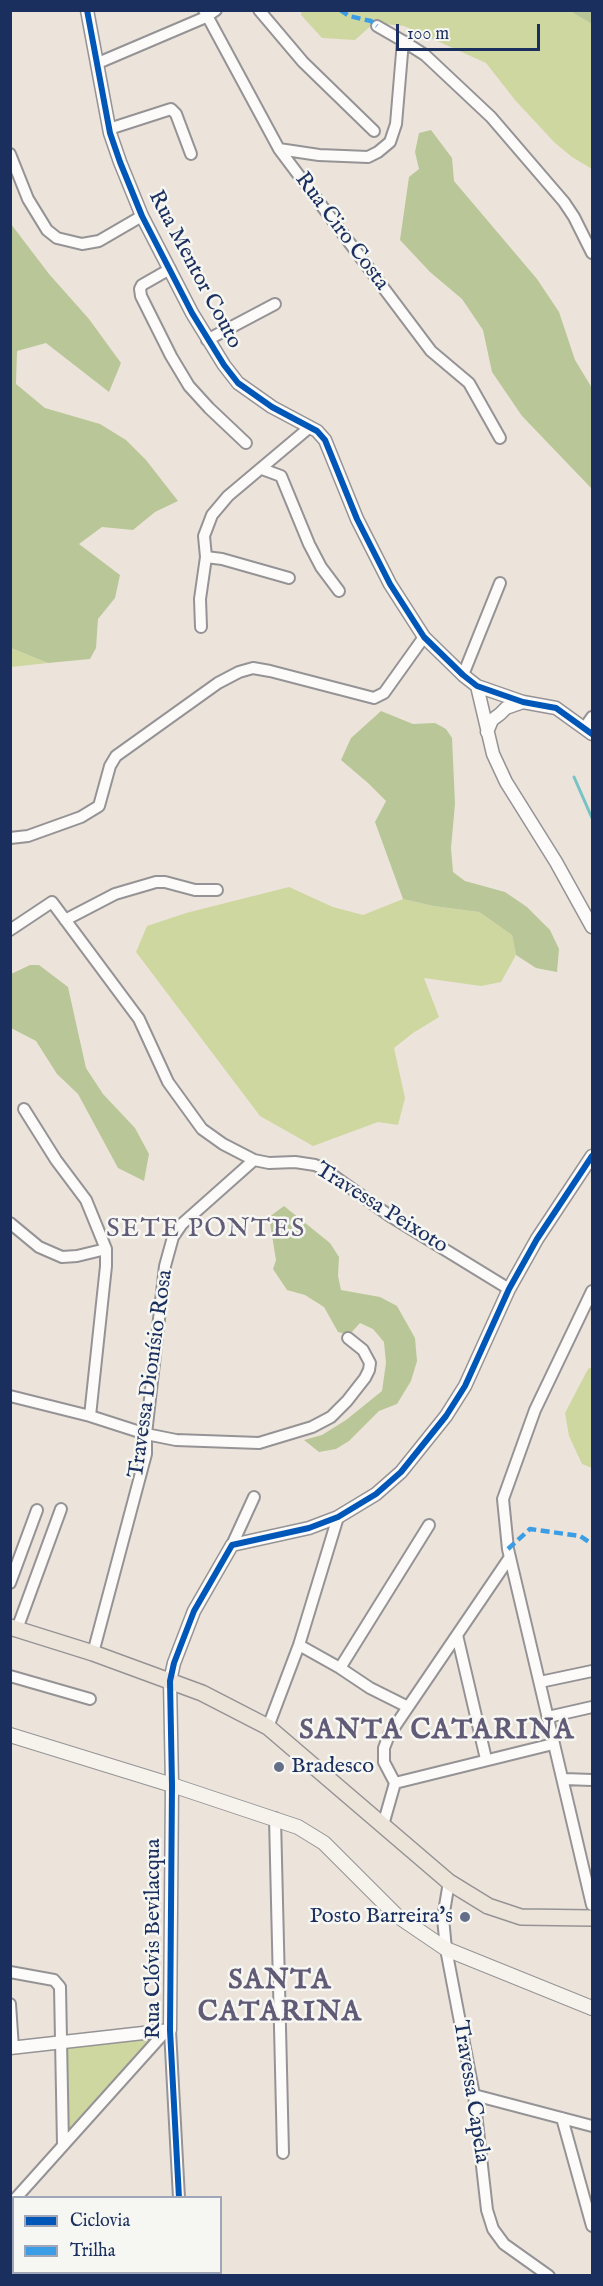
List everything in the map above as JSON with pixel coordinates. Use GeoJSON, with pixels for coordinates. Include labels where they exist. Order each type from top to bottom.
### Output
{"type":"FeatureCollection","features":[{"type":"Feature","properties":{"kind":"main road"},"geometry":{"type":"LineString","coordinates":[[14,1628],[170,1681],[212,1698],[267,1727],[449,1882],[488,1906],[521,1917],[592,1918]]}},
{"type":"Feature","properties":{"kind":"main road"},"geometry":{"type":"LineString","coordinates":[[10,1735],[298,1827],[324,1844],[396,1915],[446,1949],[592,2008]]}},
{"type":"Feature","properties":{"kind":"street","name":"Rua Mentor Couto"},"geometry":{"type":"LineString","coordinates":[[87,10],[109,129],[120,162],[142,216],[207,340],[238,383],[272,407],[317,431],[331,450],[357,519],[390,584],[424,637],[477,686],[523,702],[556,708],[590,726]]}},
{"type":"Feature","properties":{"kind":"street"},"geometry":{"type":"LineString","coordinates":[[98,63],[216,10]]}},
{"type":"Feature","properties":{"kind":"street"},"geometry":{"type":"LineString","coordinates":[[260,10],[303,62],[374,130]]}},
{"type":"Feature","properties":{"kind":"street","name":"Rua Ciro Costa"},"geometry":{"type":"LineString","coordinates":[[205,14],[279,149],[431,351],[469,383],[500,438]]}},
{"type":"Feature","properties":{"kind":"street"},"geometry":{"type":"LineString","coordinates":[[377,26],[425,55],[499,126],[564,202],[592,253]]}},
{"type":"Feature","properties":{"kind":"street"},"geometry":{"type":"LineString","coordinates":[[279,149],[319,155],[368,157],[390,142],[396,124],[403,41]]}},
{"type":"Feature","properties":{"kind":"street"},"geometry":{"type":"LineString","coordinates":[[109,129],[171,109],[176,114],[191,154]]}},
{"type":"Feature","properties":{"kind":"street"},"geometry":{"type":"LineString","coordinates":[[10,154],[28,199],[47,230],[57,238],[82,244],[99,241],[142,216]]}},
{"type":"Feature","properties":{"kind":"street"},"geometry":{"type":"LineString","coordinates":[[170,269],[142,285],[141,296],[189,386],[246,443]]}},
{"type":"Feature","properties":{"kind":"street"},"geometry":{"type":"LineString","coordinates":[[207,340],[275,304]]}},
{"type":"Feature","properties":{"kind":"street"},"geometry":{"type":"LineString","coordinates":[[201,627],[200,599],[206,557],[204,536],[212,515],[228,496],[310,427]]}},
{"type":"Feature","properties":{"kind":"street"},"geometry":{"type":"LineString","coordinates":[[262,469],[281,476],[309,544],[321,567],[339,591]]}},
{"type":"Feature","properties":{"kind":"street"},"geometry":{"type":"LineString","coordinates":[[206,557],[222,559],[289,578]]}},
{"type":"Feature","properties":{"kind":"street"},"geometry":{"type":"LineString","coordinates":[[463,675],[500,583]]}},
{"type":"Feature","properties":{"kind":"street"},"geometry":{"type":"LineString","coordinates":[[10,838],[28,836],[81,817],[99,806],[110,766],[116,756],[218,683],[239,672],[252,668],[270,670],[374,698],[384,693],[424,637]]}},
{"type":"Feature","properties":{"kind":"street"},"geometry":{"type":"LineString","coordinates":[[477,686],[493,754],[506,782],[556,862],[592,927]]}},
{"type":"Feature","properties":{"kind":"street"},"geometry":{"type":"LineString","coordinates":[[487,732],[492,720],[506,708],[523,702]]}},
{"type":"Feature","properties":{"kind":"street"},"geometry":{"type":"LineString","coordinates":[[64,920],[115,894],[156,882],[165,882],[195,890],[217,890]]}},
{"type":"Feature","properties":{"kind":"street","name":"Travessa Peixoto"},"geometry":{"type":"LineString","coordinates":[[10,930],[51,902],[139,1019],[168,1082],[202,1129],[223,1144],[254,1160],[269,1163],[295,1162],[324,1169],[390,1216],[509,1289]]}},
{"type":"Feature","properties":{"kind":"street"},"geometry":{"type":"LineString","coordinates":[[24,1109],[56,1160],[86,1200],[106,1249],[90,1416]]}},
{"type":"Feature","properties":{"kind":"street"},"geometry":{"type":"LineString","coordinates":[[232,1545],[309,1528],[338,1517],[376,1494],[401,1472],[446,1416],[465,1386],[509,1289],[537,1239],[592,1156]]}},
{"type":"Feature","properties":{"kind":"street","name":"Travessa Dionísio Rosa"},"geometry":{"type":"LineString","coordinates":[[93,1653],[146,1454],[146,1434],[165,1266],[173,1237],[182,1224],[254,1160]]}},
{"type":"Feature","properties":{"kind":"street"},"geometry":{"type":"LineString","coordinates":[[10,1223],[39,1247],[62,1257],[106,1249]]}},
{"type":"Feature","properties":{"kind":"street"},"geometry":{"type":"LineString","coordinates":[[592,1291],[535,1410],[503,1499],[503,1518],[510,1557],[592,1905]]}},
{"type":"Feature","properties":{"kind":"street"},"geometry":{"type":"LineString","coordinates":[[10,1396],[90,1416],[146,1434],[176,1440],[259,1443],[312,1427],[331,1417],[339,1409],[369,1370],[369,1357],[348,1338]]}},
{"type":"Feature","properties":{"kind":"street"},"geometry":{"type":"LineString","coordinates":[[232,1545],[254,1497]]}},
{"type":"Feature","properties":{"kind":"street"},"geometry":{"type":"LineString","coordinates":[[10,1583],[37,1509]]}},
{"type":"Feature","properties":{"kind":"street"},"geometry":{"type":"LineString","coordinates":[[14,1628],[61,1509]]}},
{"type":"Feature","properties":{"kind":"street"},"geometry":{"type":"LineString","coordinates":[[267,1727],[299,1645],[338,1517]]}},
{"type":"Feature","properties":{"kind":"street"},"geometry":{"type":"LineString","coordinates":[[340,1668],[429,1525]]}},
{"type":"Feature","properties":{"kind":"street","name":"Rua Clóvis Bevilacqua"},"geometry":{"type":"LineString","coordinates":[[179,2196],[167,2031],[172,1785],[170,1681],[174,1663],[194,1611],[232,1545]]}},
{"type":"Feature","properties":{"kind":"street"},"geometry":{"type":"LineString","coordinates":[[383,1825],[395,1783],[384,1762],[384,1748],[389,1735],[510,1557]]}},
{"type":"Feature","properties":{"kind":"street"},"geometry":{"type":"LineString","coordinates":[[457,1635],[486,1759]]}},
{"type":"Feature","properties":{"kind":"street"},"geometry":{"type":"LineString","coordinates":[[299,1645],[370,1688],[408,1707]]}},
{"type":"Feature","properties":{"kind":"street"},"geometry":{"type":"LineString","coordinates":[[540,1682],[592,1671]]}},
{"type":"Feature","properties":{"kind":"street"},"geometry":{"type":"LineString","coordinates":[[10,1676],[90,1699]]}},
{"type":"Feature","properties":{"kind":"street"},"geometry":{"type":"LineString","coordinates":[[548,1718],[592,1707]]}},
{"type":"Feature","properties":{"kind":"street"},"geometry":{"type":"LineString","coordinates":[[395,1783],[553,1744]]}},
{"type":"Feature","properties":{"kind":"street"},"geometry":{"type":"LineString","coordinates":[[564,1779],[592,1780]]}},
{"type":"Feature","properties":{"kind":"street"},"geometry":{"type":"LineString","coordinates":[[275,1818],[283,2153]]}},
{"type":"Feature","properties":{"kind":"street","name":"Travessa Capela"},"geometry":{"type":"LineString","coordinates":[[449,1882],[443,1918],[446,1949],[474,2095],[487,2210],[493,2229],[504,2244],[549,2276]]}},
{"type":"Feature","properties":{"kind":"street"},"geometry":{"type":"LineString","coordinates":[[10,1972],[54,1980],[59,1983],[63,2043],[63,2145]]}},
{"type":"Feature","properties":{"kind":"street"},"geometry":{"type":"LineString","coordinates":[[10,2004],[12,2048],[167,2031]]}},
{"type":"Feature","properties":{"kind":"street"},"geometry":{"type":"LineString","coordinates":[[18,2196],[167,2031]]}},
{"type":"Feature","properties":{"kind":"street"},"geometry":{"type":"LineString","coordinates":[[474,2095],[592,2126]]}},
{"type":"Feature","properties":{"kind":"street"},"geometry":{"type":"LineString","coordinates":[[561,2118],[592,2226]]}},
{"type":"Feature","properties":{"kind":"green space"},"geometry":{"type":"Polygon","coordinates":[[[301,11],[571,11],[592,24],[592,169],[572,157],[554,142],[515,100],[486,63],[404,26],[374,23],[355,40],[322,38],[301,15],[301,11]]]}},
{"type":"Feature","properties":{"kind":"green space"},"geometry":{"type":"Polygon","coordinates":[[[571,11],[592,11],[592,24],[575,14],[571,11]]]}},
{"type":"Feature","properties":{"kind":"green space"},"geometry":{"type":"Polygon","coordinates":[[[431,130],[452,158],[454,181],[537,279],[559,312],[575,360],[592,388],[592,489],[522,416],[492,372],[483,330],[462,299],[430,272],[400,240],[409,177],[419,169],[415,152],[419,133],[431,130]]]}},
{"type":"Feature","properties":{"kind":"green space"},"geometry":{"type":"Polygon","coordinates":[[[11,224],[49,274],[89,319],[121,363],[109,392],[46,343],[17,351],[16,384],[45,408],[100,424],[126,440],[146,460],[178,501],[155,512],[133,530],[102,527],[79,544],[120,575],[115,598],[98,619],[96,648],[90,659],[48,663],[11,648],[11,224]]]}},
{"type":"Feature","properties":{"kind":"green space"},"geometry":{"type":"Polygon","coordinates":[[[11,648],[48,663],[11,667],[11,648]]]}},
{"type":"Feature","properties":{"kind":"green space"},"geometry":{"type":"Polygon","coordinates":[[[381,711],[413,724],[435,723],[446,729],[452,738],[455,804],[451,848],[453,872],[465,881],[505,892],[527,907],[550,930],[559,949],[557,972],[536,968],[516,955],[512,935],[479,912],[433,906],[403,899],[375,822],[386,801],[341,760],[351,738],[381,711]]]}},
{"type":"Feature","properties":{"kind":"green space"},"geometry":{"type":"Polygon","coordinates":[[[289,887],[333,907],[363,915],[403,899],[433,906],[479,912],[512,935],[516,955],[501,982],[481,986],[424,978],[439,1017],[394,1048],[405,1098],[398,1125],[378,1122],[313,1146],[260,1116],[136,952],[147,926],[186,913],[289,887]]]}},
{"type":"Feature","properties":{"kind":"green space"},"geometry":{"type":"Polygon","coordinates":[[[30,965],[39,965],[68,987],[86,1068],[103,1094],[135,1128],[149,1154],[144,1181],[118,1168],[78,1094],[57,1074],[36,1041],[11,1028],[11,974],[30,965]]]}},
{"type":"Feature","properties":{"kind":"green space"},"geometry":{"type":"Polygon","coordinates":[[[284,1206],[330,1243],[339,1257],[338,1276],[341,1290],[380,1297],[397,1306],[415,1338],[417,1361],[411,1381],[397,1404],[379,1411],[349,1441],[336,1449],[319,1452],[304,1440],[322,1435],[346,1420],[382,1391],[386,1363],[384,1342],[373,1329],[360,1323],[349,1335],[338,1332],[324,1307],[305,1295],[287,1290],[273,1269],[276,1260],[269,1217],[284,1206]]]}},
{"type":"Feature","properties":{"kind":"green space"},"geometry":{"type":"Polygon","coordinates":[[[592,1367],[592,1468],[582,1464],[569,1436],[565,1413],[588,1369],[592,1367]]]}},
{"type":"Feature","properties":{"kind":"green space"},"geometry":{"type":"Polygon","coordinates":[[[164,2035],[65,2144],[63,2045],[164,2035]]]}},
{"type":"Feature","properties":{"kind":"waterway"},"geometry":{"type":"LineString","coordinates":[[574,777],[592,818]]}},
{"type":"Feature","properties":{"kind":"marked path"},"geometry":{"type":"LineString","coordinates":[[340,10],[349,16],[371,21],[377,26]]}},
{"type":"Feature","properties":{"kind":"marked path"},"geometry":{"type":"LineString","coordinates":[[508,1549],[530,1529],[580,1536],[592,1544]]}},
{"type":"Feature","properties":{"kind":"cycle path"},"geometry":{"type":"LineString","coordinates":[[87,10],[110,133],[120,162],[142,216],[192,313],[224,365],[238,383],[272,407],[317,431],[325,440],[357,519],[390,584],[424,637],[477,686],[523,702],[556,708],[592,734]]}},
{"type":"Feature","properties":{"kind":"cycle path"},"geometry":{"type":"LineString","coordinates":[[179,2196],[170,2030],[172,1785],[170,1681],[174,1663],[194,1611],[232,1545],[309,1528],[338,1517],[376,1494],[401,1472],[446,1416],[465,1386],[509,1289],[537,1239],[592,1156]]}},
{"type":"Feature","properties":{"kind":"place","name":"Bradesco"},"geometry":{"type":"Point","coordinates":[279,1767]}},
{"type":"Feature","properties":{"kind":"place","name":"Posto Barreira's"},"geometry":{"type":"Point","coordinates":[465,1917]}},
{"type":"Feature","properties":{"kind":"district","name":"SETE PONTES"},"geometry":{"type":"Point","coordinates":[206,1231]}},
{"type":"Feature","properties":{"kind":"district","name":"SANTA CATARINA"},"geometry":{"type":"Point","coordinates":[437,1732]}},
{"type":"Feature","properties":{"kind":"district","name":"SANTA CATARINA"},"geometry":{"type":"Point","coordinates":[280,1998]}}]}
